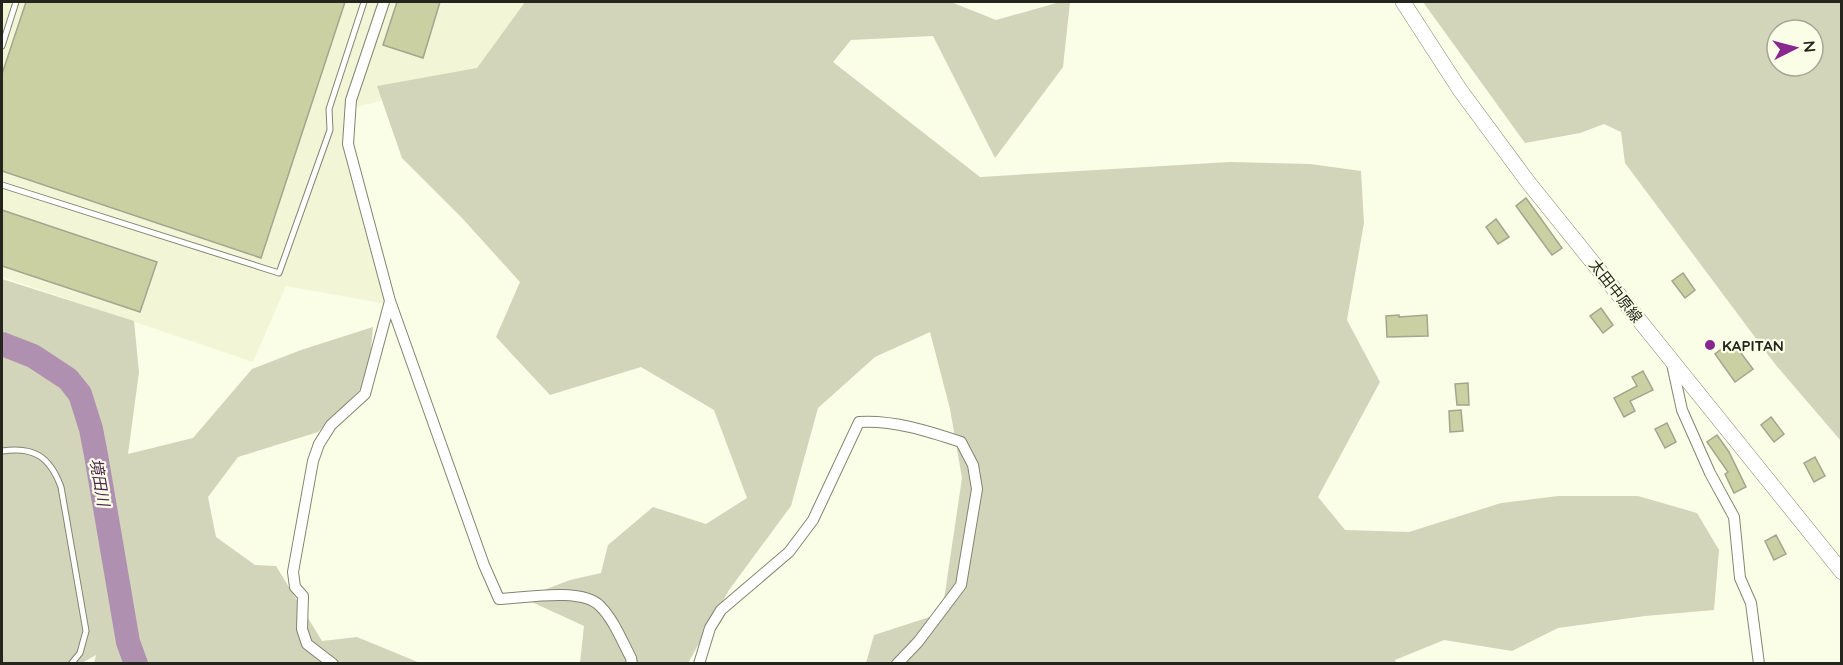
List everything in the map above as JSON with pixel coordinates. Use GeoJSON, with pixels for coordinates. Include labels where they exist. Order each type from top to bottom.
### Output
{"type":"FeatureCollection","features":[{"type":"Feature","properties":{"kind":"main road","name":"太田中原線"},"geometry":{"type":"LineString","coordinates":[[1402,2],[1460,90],[1521,172],[1842,572]]}},
{"type":"Feature","properties":{"kind":"street"},"geometry":{"type":"LineString","coordinates":[[384,2],[351,100],[348,144],[390,301],[484,565],[499,599],[561,595],[583,597],[599,604],[610,619],[632,663]]}},
{"type":"Feature","properties":{"kind":"street"},"geometry":{"type":"LineString","coordinates":[[333,663],[307,644],[302,629],[303,596],[295,587],[293,572],[311,472],[319,444],[331,425],[365,394],[390,301]]}},
{"type":"Feature","properties":{"kind":"street"},"geometry":{"type":"LineString","coordinates":[[1671,360],[1682,410],[1710,473],[1734,517],[1740,578],[1751,603],[1760,663]]}},
{"type":"Feature","properties":{"kind":"street"},"geometry":{"type":"LineString","coordinates":[[699,663],[710,628],[721,610],[789,552],[813,520],[858,422],[878,421],[929,431],[961,442],[973,465],[977,489],[961,585],[918,642],[897,663]]}},
{"type":"Feature","properties":{"kind":"lane"},"geometry":{"type":"LineString","coordinates":[[2,46],[16,2]]}},
{"type":"Feature","properties":{"kind":"lane"},"geometry":{"type":"LineString","coordinates":[[2,185],[279,273],[330,130],[329,109],[364,2]]}},
{"type":"Feature","properties":{"kind":"lane"},"geometry":{"type":"LineString","coordinates":[[2,451],[29,451],[40,455],[56,471],[61,487],[86,631],[80,652],[71,663]]}},
{"type":"Feature","properties":{"kind":"shaded area"},"geometry":{"type":"Polygon","coordinates":[[[2,2],[545,2],[484,76],[348,109],[386,304],[286,286],[253,362],[2,277],[2,2]]]}},
{"type":"Feature","properties":{"kind":"shaded area"},"geometry":{"type":"Polygon","coordinates":[[[525,2],[951,2],[996,20],[1060,2],[1070,2],[1063,67],[995,158],[933,36],[851,40],[833,62],[980,177],[1230,162],[1310,164],[1361,171],[1364,223],[1347,320],[1380,382],[1318,497],[1345,530],[1409,532],[1501,503],[1558,496],[1638,496],[1697,513],[1719,550],[1714,610],[1645,616],[1558,628],[1512,651],[1444,640],[1395,660],[1396,663],[866,663],[874,635],[942,613],[962,478],[950,409],[930,332],[875,357],[818,408],[791,506],[729,590],[688,663],[580,663],[584,626],[523,598],[570,580],[601,573],[608,545],[653,507],[706,524],[747,498],[714,410],[641,367],[550,395],[496,337],[520,282],[462,218],[402,158],[377,86],[477,68],[525,2]]]}},
{"type":"Feature","properties":{"kind":"shaded area"},"geometry":{"type":"Polygon","coordinates":[[[1423,2],[1841,2],[1841,441],[1775,364],[1625,163],[1621,132],[1604,124],[1580,133],[1525,143],[1423,2]]]}},
{"type":"Feature","properties":{"kind":"shaded area"},"geometry":{"type":"Polygon","coordinates":[[[2,279],[134,321],[139,372],[128,454],[193,438],[252,369],[301,350],[373,327],[368,382],[318,432],[238,457],[208,497],[216,537],[255,565],[276,566],[322,641],[357,637],[420,663],[94,663],[96,655],[82,663],[2,663],[2,354],[31,361],[62,389],[33,356],[2,351],[2,279]]]}},
{"type":"Feature","properties":{"kind":"building"},"geometry":{"type":"Polygon","coordinates":[[[26,2],[345,2],[261,258],[2,171],[2,74],[26,2]]]}},
{"type":"Feature","properties":{"kind":"building"},"geometry":{"type":"Polygon","coordinates":[[[397,2],[440,2],[423,58],[383,45],[397,2]]]}},
{"type":"Feature","properties":{"kind":"building"},"geometry":{"type":"Polygon","coordinates":[[[1526,198],[1562,248],[1552,255],[1516,206],[1526,198]]]}},
{"type":"Feature","properties":{"kind":"building"},"geometry":{"type":"Polygon","coordinates":[[[2,210],[157,262],[140,312],[2,266],[2,210]]]}},
{"type":"Feature","properties":{"kind":"building"},"geometry":{"type":"Polygon","coordinates":[[[1496,219],[1509,237],[1498,244],[1486,227],[1496,219]]]}},
{"type":"Feature","properties":{"kind":"building"},"geometry":{"type":"Polygon","coordinates":[[[1683,273],[1695,290],[1685,298],[1672,281],[1683,273]]]}},
{"type":"Feature","properties":{"kind":"building"},"geometry":{"type":"Polygon","coordinates":[[[1601,308],[1613,325],[1603,333],[1590,316],[1601,308]]]}},
{"type":"Feature","properties":{"kind":"building"},"geometry":{"type":"Polygon","coordinates":[[[1399,315],[1399,317],[1427,315],[1428,336],[1387,337],[1386,316],[1399,315]]]}},
{"type":"Feature","properties":{"kind":"building"},"geometry":{"type":"Polygon","coordinates":[[[1732,341],[1753,369],[1735,382],[1715,354],[1732,341]]]}},
{"type":"Feature","properties":{"kind":"building"},"geometry":{"type":"Polygon","coordinates":[[[1643,371],[1653,390],[1630,401],[1635,411],[1624,417],[1614,398],[1637,386],[1632,377],[1643,371]]]}},
{"type":"Feature","properties":{"kind":"building"},"geometry":{"type":"Polygon","coordinates":[[[1468,383],[1469,405],[1457,405],[1455,384],[1468,383]]]}},
{"type":"Feature","properties":{"kind":"building"},"geometry":{"type":"Polygon","coordinates":[[[1461,410],[1463,431],[1450,432],[1449,411],[1461,410]]]}},
{"type":"Feature","properties":{"kind":"building"},"geometry":{"type":"Polygon","coordinates":[[[1771,417],[1784,434],[1774,442],[1761,425],[1771,417]]]}},
{"type":"Feature","properties":{"kind":"building"},"geometry":{"type":"Polygon","coordinates":[[[1667,423],[1676,442],[1665,448],[1655,429],[1667,423]]]}},
{"type":"Feature","properties":{"kind":"building"},"geometry":{"type":"Polygon","coordinates":[[[1717,435],[1729,452],[1746,487],[1734,493],[1725,474],[1728,472],[1707,442],[1717,435]]]}},
{"type":"Feature","properties":{"kind":"building"},"geometry":{"type":"Polygon","coordinates":[[[1815,457],[1825,476],[1814,482],[1804,463],[1815,457]]]}},
{"type":"Feature","properties":{"kind":"building"},"geometry":{"type":"Polygon","coordinates":[[[1776,535],[1786,554],[1774,560],[1765,541],[1776,535]]]}},
{"type":"Feature","properties":{"kind":"waterway","name":"境田川"},"geometry":{"type":"LineString","coordinates":[[2,344],[33,356],[68,379],[80,394],[91,429],[128,642],[136,664]]}},
{"type":"Feature","properties":{"kind":"place","name":"KAPITAN"},"geometry":{"type":"Point","coordinates":[1710,345]}}]}
